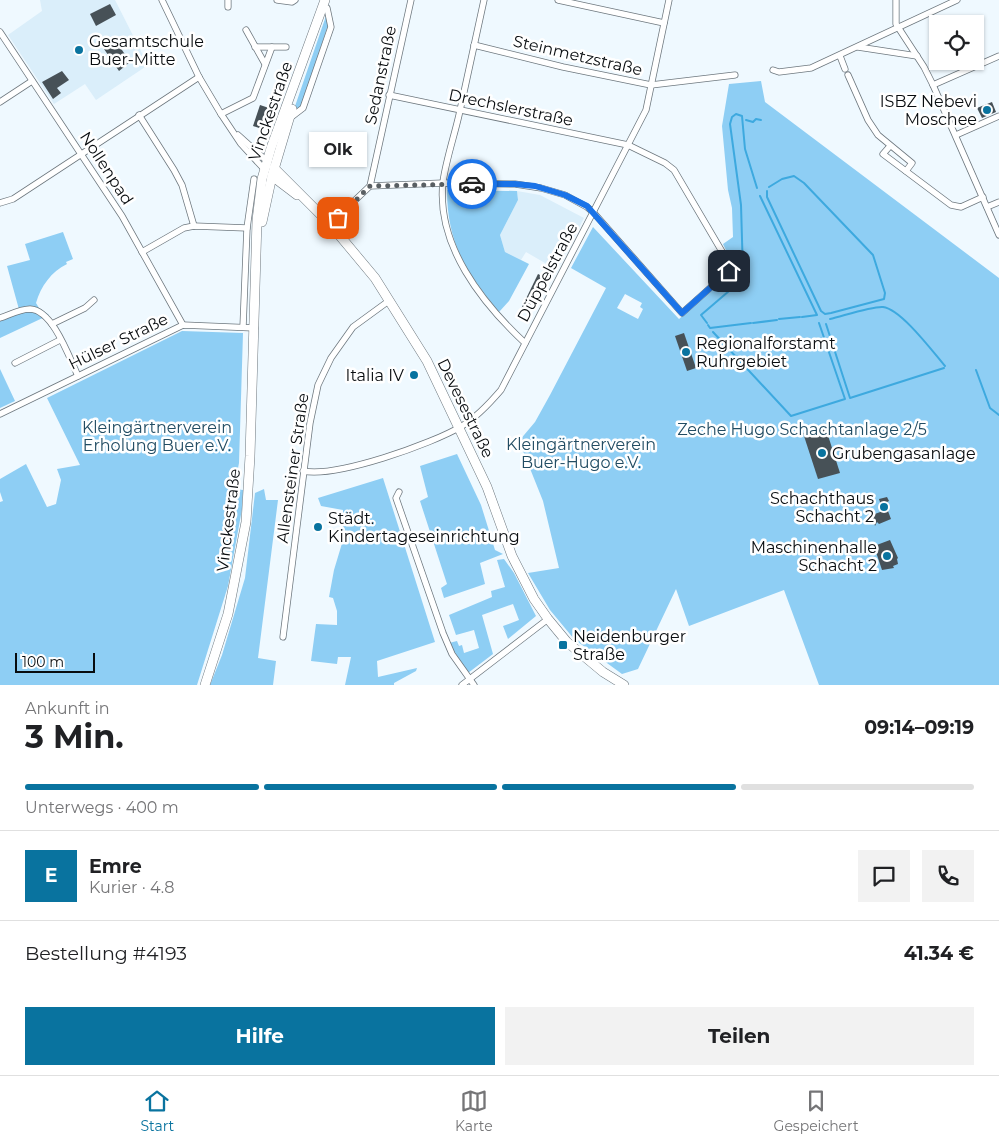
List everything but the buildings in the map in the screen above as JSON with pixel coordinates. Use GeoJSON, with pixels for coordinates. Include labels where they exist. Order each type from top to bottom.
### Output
{"type":"FeatureCollection","features":[{"type":"Feature","properties":{"kind":"main road","name":"Vinckestraße"},"geometry":{"type":"LineString","coordinates":[[269,169],[327,3]]}},
{"type":"Feature","properties":{"kind":"main road","name":"Vinckestraße"},"geometry":{"type":"LineString","coordinates":[[205,685],[228,614],[246,522],[255,328],[258,202],[327,3]]}},
{"type":"Feature","properties":{"kind":"main road","name":"Devesestraße"},"geometry":{"type":"LineString","coordinates":[[269,169],[330,224],[375,278],[390,300],[427,361],[460,427],[490,495],[520,575],[548,620],[577,650],[603,672],[624,685]]}},
{"type":"Feature","properties":{"kind":"street"},"geometry":{"type":"LineString","coordinates":[[162,0],[199,77],[221,114],[241,144],[269,169]]}},
{"type":"Feature","properties":{"kind":"street"},"geometry":{"type":"LineString","coordinates":[[277,0],[292,2],[295,0]]}},
{"type":"Feature","properties":{"kind":"street","name":"Sedanstraße"},"geometry":{"type":"LineString","coordinates":[[370,186],[410,0]]}},
{"type":"Feature","properties":{"kind":"street"},"geometry":{"type":"LineString","coordinates":[[484,0],[443,183],[446,222],[454,251],[485,300],[525,343]]}},
{"type":"Feature","properties":{"kind":"street"},"geometry":{"type":"LineString","coordinates":[[558,0],[664,23]]}},
{"type":"Feature","properties":{"kind":"street","name":"Düppelstraße"},"geometry":{"type":"LineString","coordinates":[[304,471],[333,470],[417,447],[460,427],[485,408],[501,390],[646,110],[669,0]]}},
{"type":"Feature","properties":{"kind":"street"},"geometry":{"type":"LineString","coordinates":[[896,0],[895,18],[899,28],[933,85],[999,235]]}},
{"type":"Feature","properties":{"kind":"street"},"geometry":{"type":"LineString","coordinates":[[773,70],[779,72],[811,68],[957,0]]}},
{"type":"Feature","properties":{"kind":"street"},"geometry":{"type":"LineString","coordinates":[[246,30],[265,64]]}},
{"type":"Feature","properties":{"kind":"street","name":"Nollenpad"},"geometry":{"type":"LineString","coordinates":[[0,32],[122,216],[183,325]]}},
{"type":"Feature","properties":{"kind":"street","name":"Steinmetzstraße"},"geometry":{"type":"LineString","coordinates":[[474,45],[563,68],[651,85],[735,75]]}},
{"type":"Feature","properties":{"kind":"street"},"geometry":{"type":"LineString","coordinates":[[255,47],[286,47]]}},
{"type":"Feature","properties":{"kind":"street"},"geometry":{"type":"LineString","coordinates":[[221,114],[252,98],[272,47]]}},
{"type":"Feature","properties":{"kind":"street"},"geometry":{"type":"LineString","coordinates":[[858,47],[917,56]]}},
{"type":"Feature","properties":{"kind":"street"},"geometry":{"type":"LineString","coordinates":[[840,56],[868,120],[878,135],[912,163],[906,171]]}},
{"type":"Feature","properties":{"kind":"street"},"geometry":{"type":"LineString","coordinates":[[933,85],[999,56]]}},
{"type":"Feature","properties":{"kind":"street"},"geometry":{"type":"LineString","coordinates":[[0,203],[13,199],[199,77]]}},
{"type":"Feature","properties":{"kind":"street"},"geometry":{"type":"LineString","coordinates":[[0,102],[32,81]]}},
{"type":"Feature","properties":{"kind":"street","name":"Drechslerstraße"},"geometry":{"type":"LineString","coordinates":[[389,96],[628,145],[666,163],[674,170],[730,265],[726,274],[682,313],[594,212]]}},
{"type":"Feature","properties":{"kind":"street"},"geometry":{"type":"LineString","coordinates":[[139,115],[182,185],[194,226]]}},
{"type":"Feature","properties":{"kind":"street"},"geometry":{"type":"LineString","coordinates":[[956,136],[999,116]]}},
{"type":"Feature","properties":{"kind":"street"},"geometry":{"type":"LineString","coordinates":[[890,146],[884,154],[954,206],[961,207],[982,197]]}},
{"type":"Feature","properties":{"kind":"street","name":"Vinckestraße"},"geometry":{"type":"LineString","coordinates":[[243,327],[247,228],[254,179]]}},
{"type":"Feature","properties":{"kind":"street"},"geometry":{"type":"LineString","coordinates":[[330,224],[370,186],[443,183],[535,186],[565,195],[587,206],[594,212]]}},
{"type":"Feature","properties":{"kind":"street"},"geometry":{"type":"LineString","coordinates":[[987,207],[999,202]]}},
{"type":"Feature","properties":{"kind":"street"},"geometry":{"type":"LineString","coordinates":[[142,252],[184,228],[194,226],[247,228]]}},
{"type":"Feature","properties":{"kind":"street"},"geometry":{"type":"LineString","coordinates":[[52,324],[85,308],[94,300]]}},
{"type":"Feature","properties":{"kind":"street","name":"Allensteiner Straße"},"geometry":{"type":"LineString","coordinates":[[283,638],[312,409],[318,385],[326,366],[353,328],[390,300]]}},
{"type":"Feature","properties":{"kind":"street"},"geometry":{"type":"LineString","coordinates":[[0,318],[25,309],[32,309],[46,316],[52,324],[78,376]]}},
{"type":"Feature","properties":{"kind":"street","name":"Hülser Straße"},"geometry":{"type":"LineString","coordinates":[[0,414],[183,325],[255,328]]}},
{"type":"Feature","properties":{"kind":"street"},"geometry":{"type":"LineString","coordinates":[[15,363],[60,340]]}},
{"type":"Feature","properties":{"kind":"street"},"geometry":{"type":"LineString","coordinates":[[399,492],[396,498],[443,633],[452,654],[474,685]]}},
{"type":"Feature","properties":{"kind":"street"},"geometry":{"type":"LineString","coordinates":[[462,685],[548,620]]}},
{"type":"Feature","properties":{"kind":"shaded area","name":"Gesamtschule Buer-Mitte"},"geometry":{"type":"Polygon","coordinates":[[[40,0],[115,0],[148,65],[96,100],[85,84],[54,104],[8,35],[42,11],[40,0]]]}},
{"type":"Feature","properties":{"kind":"shaded area"},"geometry":{"type":"Polygon","coordinates":[[[517,191],[540,195],[584,218],[557,270],[526,252],[521,260],[505,252],[500,235],[518,200],[517,191]]]}},
{"type":"Feature","properties":{"kind":"green space"},"geometry":{"type":"Polygon","coordinates":[[[327,13],[329,27],[327,28],[301,107],[292,115],[327,13]]]}},
{"type":"Feature","properties":{"kind":"green space","name":"Zeche Hugo Schachtanlage 2/5"},"geometry":{"type":"Polygon","coordinates":[[[761,81],[765,102],[999,278],[999,685],[819,685],[784,590],[689,626],[676,589],[638,669],[622,674],[574,639],[550,610],[528,573],[559,568],[543,501],[519,441],[535,422],[606,288],[571,268],[593,227],[679,319],[730,275],[733,265],[723,244],[733,237],[732,208],[728,190],[722,126],[729,84],[761,81]],[[625,294],[617,308],[638,319],[643,309],[640,307],[642,303],[625,294]]]}},
{"type":"Feature","properties":{"kind":"green space"},"geometry":{"type":"Polygon","coordinates":[[[447,190],[517,191],[518,200],[500,235],[505,252],[529,264],[509,301],[499,312],[477,284],[461,256],[450,226],[447,190]]]}},
{"type":"Feature","properties":{"kind":"green space"},"geometry":{"type":"Polygon","coordinates":[[[63,232],[73,259],[66,262],[67,264],[47,280],[36,303],[39,308],[49,315],[0,338],[0,320],[20,313],[7,266],[30,260],[25,244],[63,232]]]}},
{"type":"Feature","properties":{"kind":"green space","name":"Kleingärtnerverein Erholung Buer e.V."},"geometry":{"type":"Polygon","coordinates":[[[182,331],[243,333],[239,463],[234,489],[243,490],[242,509],[228,586],[197,685],[0,685],[0,502],[3,501],[0,492],[0,479],[26,464],[47,507],[56,504],[61,480],[57,469],[80,465],[47,398],[182,331]]]}},
{"type":"Feature","properties":{"kind":"green space"},"geometry":{"type":"Polygon","coordinates":[[[0,369],[15,401],[0,408],[0,369]]]}},
{"type":"Feature","properties":{"kind":"green space"},"geometry":{"type":"Polygon","coordinates":[[[457,454],[481,505],[495,550],[503,554],[480,563],[485,584],[444,598],[441,588],[447,584],[420,501],[428,497],[420,466],[457,454]]]}},
{"type":"Feature","properties":{"kind":"green space"},"geometry":{"type":"Polygon","coordinates":[[[383,478],[435,642],[377,661],[378,677],[417,668],[416,671],[394,683],[394,685],[345,685],[351,657],[338,657],[337,664],[311,661],[316,624],[337,625],[337,611],[333,598],[329,597],[334,570],[343,540],[343,510],[321,506],[318,498],[383,478]]]}},
{"type":"Feature","properties":{"kind":"green space"},"geometry":{"type":"Polygon","coordinates":[[[264,489],[266,500],[278,500],[258,658],[276,661],[273,685],[210,685],[222,655],[245,578],[255,493],[264,489]]]}},
{"type":"Feature","properties":{"kind":"green space"},"geometry":{"type":"Polygon","coordinates":[[[504,559],[514,573],[536,616],[508,639],[503,626],[519,620],[513,604],[482,615],[493,654],[468,673],[449,643],[457,641],[459,646],[462,645],[464,653],[479,648],[474,630],[456,635],[449,615],[492,597],[491,591],[505,587],[497,560],[504,559]]]}},
{"type":"Feature","properties":{"kind":"waterway"},"geometry":{"type":"LineString","coordinates":[[743,273],[741,205],[730,124],[732,117],[736,114],[742,116],[745,149],[757,188]]}},
{"type":"Feature","properties":{"kind":"waterway"},"geometry":{"type":"LineString","coordinates":[[746,120],[753,122],[756,119],[761,120]]}},
{"type":"Feature","properties":{"kind":"waterway"},"geometry":{"type":"LineString","coordinates":[[767,191],[767,197],[821,311],[825,314],[831,313],[884,299],[885,293],[873,255],[804,183],[794,176],[782,179],[769,187]]}},
{"type":"Feature","properties":{"kind":"waterway"},"geometry":{"type":"LineString","coordinates":[[760,196],[817,315],[802,317]]}},
{"type":"Feature","properties":{"kind":"waterway"},"geometry":{"type":"LineString","coordinates":[[707,323],[701,315],[743,279]]}},
{"type":"Feature","properties":{"kind":"waterway"},"geometry":{"type":"LineString","coordinates":[[830,319],[883,307],[899,315],[945,366]]}},
{"type":"Feature","properties":{"kind":"waterway"},"geometry":{"type":"LineString","coordinates":[[779,319],[800,317]]}},
{"type":"Feature","properties":{"kind":"waterway"},"geometry":{"type":"LineString","coordinates":[[753,323],[777,320]]}},
{"type":"Feature","properties":{"kind":"waterway"},"geometry":{"type":"LineString","coordinates":[[708,325],[710,328],[751,323]]}},
{"type":"Feature","properties":{"kind":"waterway"},"geometry":{"type":"LineString","coordinates":[[713,332],[791,416],[845,399],[819,323]]}},
{"type":"Feature","properties":{"kind":"waterway"},"geometry":{"type":"LineString","coordinates":[[826,324],[850,398],[944,368]]}},
{"type":"Feature","properties":{"kind":"waterway"},"geometry":{"type":"LineString","coordinates":[[976,370],[990,408],[999,415]]}},
{"type":"Feature","properties":{"kind":"way so far"},"geometry":{"type":"LineString","coordinates":[[338,218],[370,186],[443,183],[472,184]]}},
{"type":"Feature","properties":{"kind":"place","name":"Gesamtschule Buer-Mitte"},"geometry":{"type":"Point","coordinates":[79,50]}},
{"type":"Feature","properties":{"kind":"place","name":"ISBZ Nebevi Moschee"},"geometry":{"type":"Point","coordinates":[987,110]}},
{"type":"Feature","properties":{"kind":"place","name":"Olk"},"geometry":{"type":"Point","coordinates":[338,218]}},
{"type":"Feature","properties":{"kind":"place","name":"Regionalforstamt Ruhrgebiet"},"geometry":{"type":"Point","coordinates":[686,352]}},
{"type":"Feature","properties":{"kind":"place","name":"Italia IV"},"geometry":{"type":"Point","coordinates":[414,375]}},
{"type":"Feature","properties":{"kind":"place","name":"Grubengasanlage"},"geometry":{"type":"Point","coordinates":[822,453]}},
{"type":"Feature","properties":{"kind":"place","name":"Schachthaus Schacht 2"},"geometry":{"type":"Point","coordinates":[884,507]}},
{"type":"Feature","properties":{"kind":"place","name":"Städt. Kindertageseinrichtung"},"geometry":{"type":"Point","coordinates":[318,527]}},
{"type":"Feature","properties":{"kind":"place","name":"Maschinenhalle Schacht 2"},"geometry":{"type":"Point","coordinates":[887,556]}},
{"type":"Feature","properties":{"kind":"place","name":"Neidenburger Straße"},"geometry":{"type":"Point","coordinates":[563,645]}},
{"type":"Feature","properties":{"kind":"route"},"geometry":{"type":"LineString","coordinates":[[472,184],[535,186],[565,195],[587,206],[682,313],[729,271]]}},
{"type":"Feature","properties":{"kind":"park label","name":"Kleingärtnerverein Buer-Hugo e.V."},"geometry":{"type":"Point","coordinates":[581,453]}}]}
